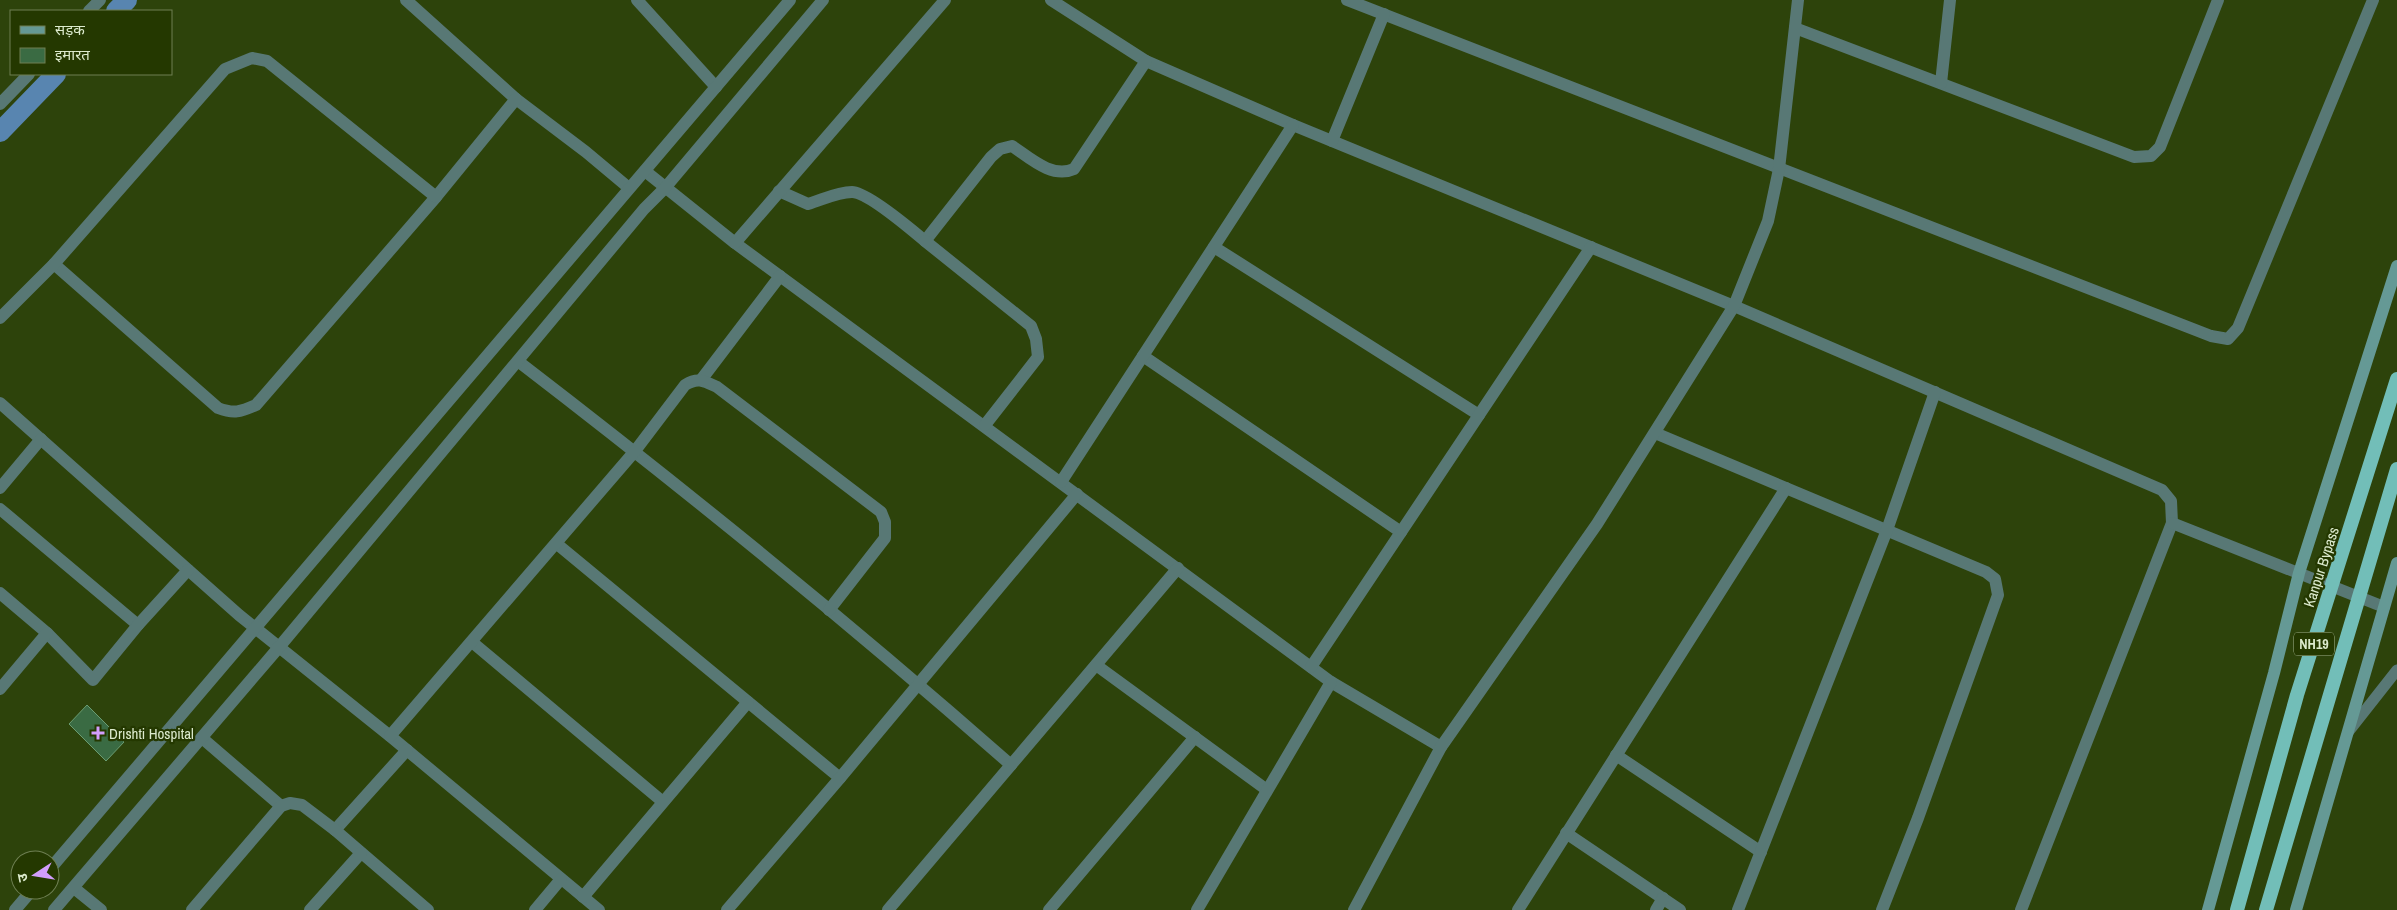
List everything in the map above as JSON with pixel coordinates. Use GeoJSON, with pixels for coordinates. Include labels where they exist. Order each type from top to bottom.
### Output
{"type":"FeatureCollection","features":[{"type":"Feature","properties":{"kind":"highway","name":"Kanpur Bypass"},"geometry":{"type":"LineString","coordinates":[[2237,910],[2297,695],[2397,379]]}},
{"type":"Feature","properties":{"kind":"highway","name":"NH19"},"geometry":{"type":"LineString","coordinates":[[2266,910],[2397,469]]}},
{"type":"Feature","properties":{"kind":"main road"},"geometry":{"type":"LineString","coordinates":[[2208,910],[2274,674],[2299,573],[2397,266]]}},
{"type":"Feature","properties":{"kind":"main road"},"geometry":{"type":"LineString","coordinates":[[2296,910],[2397,563]]}},
{"type":"Feature","properties":{"kind":"street"},"geometry":{"type":"LineString","coordinates":[[90,10],[100,0]]}},
{"type":"Feature","properties":{"kind":"street"},"geometry":{"type":"LineString","coordinates":[[406,0],[516,99],[586,152],[629,188]]}},
{"type":"Feature","properties":{"kind":"street"},"geometry":{"type":"LineString","coordinates":[[637,0],[716,87]]}},
{"type":"Feature","properties":{"kind":"street"},"geometry":{"type":"LineString","coordinates":[[60,857],[790,0]]}},
{"type":"Feature","properties":{"kind":"street"},"geometry":{"type":"LineString","coordinates":[[54,910],[280,646],[519,362],[644,209],[664,188],[823,0]]}},
{"type":"Feature","properties":{"kind":"street"},"geometry":{"type":"LineString","coordinates":[[735,243],[944,0]]}},
{"type":"Feature","properties":{"kind":"street"},"geometry":{"type":"LineString","coordinates":[[1051,0],[1146,61],[1293,125],[1734,306],[2162,490],[2171,501],[2172,523],[2021,910]]}},
{"type":"Feature","properties":{"kind":"street"},"geometry":{"type":"LineString","coordinates":[[1347,0],[2210,336],[2228,339],[2238,328],[2373,0]]}},
{"type":"Feature","properties":{"kind":"street"},"geometry":{"type":"LineString","coordinates":[[1354,910],[1441,746],[1597,524],[1734,306],[1768,222],[1779,169],[1798,0]]}},
{"type":"Feature","properties":{"kind":"street"},"geometry":{"type":"LineString","coordinates":[[1941,83],[1950,0]]}},
{"type":"Feature","properties":{"kind":"street"},"geometry":{"type":"LineString","coordinates":[[1795,28],[2134,157],[2151,156],[2160,148],[2218,0]]}},
{"type":"Feature","properties":{"kind":"street"},"geometry":{"type":"LineString","coordinates":[[1332,141],[1384,14]]}},
{"type":"Feature","properties":{"kind":"street"},"geometry":{"type":"LineString","coordinates":[[0,318],[54,264],[224,69],[252,58],[267,61],[436,197]]}},
{"type":"Feature","properties":{"kind":"street"},"geometry":{"type":"LineString","coordinates":[[925,241],[991,157],[1000,149],[1012,146],[1053,172],[1066,172],[1074,168],[1146,61]]}},
{"type":"Feature","properties":{"kind":"street"},"geometry":{"type":"LineString","coordinates":[[0,104],[28,75]]}},
{"type":"Feature","properties":{"kind":"street"},"geometry":{"type":"LineString","coordinates":[[54,264],[218,408],[231,413],[242,411],[256,405],[436,197],[516,99]]}},
{"type":"Feature","properties":{"kind":"street"},"geometry":{"type":"LineString","coordinates":[[1061,482],[1293,125]]}},
{"type":"Feature","properties":{"kind":"street"},"geometry":{"type":"LineString","coordinates":[[645,171],[735,243],[985,425],[1331,682],[1441,746]]}},
{"type":"Feature","properties":{"kind":"street"},"geometry":{"type":"LineString","coordinates":[[779,191],[808,204],[822,198],[856,192],[867,197],[1031,326],[1036,339],[1038,357],[985,425]]}},
{"type":"Feature","properties":{"kind":"street"},"geometry":{"type":"LineString","coordinates":[[1214,246],[1479,415]]}},
{"type":"Feature","properties":{"kind":"street"},"geometry":{"type":"LineString","coordinates":[[1311,667],[1591,247]]}},
{"type":"Feature","properties":{"kind":"street"},"geometry":{"type":"LineString","coordinates":[[701,380],[780,276]]}},
{"type":"Feature","properties":{"kind":"street"},"geometry":{"type":"LineString","coordinates":[[1143,356],[1401,532]]}},
{"type":"Feature","properties":{"kind":"street"},"geometry":{"type":"LineString","coordinates":[[519,362],[635,451],[919,684],[1012,764]]}},
{"type":"Feature","properties":{"kind":"street"},"geometry":{"type":"LineString","coordinates":[[390,736],[557,544],[635,451],[685,385],[693,380],[701,380],[717,387],[881,512],[886,522],[885,538],[829,610]]}},
{"type":"Feature","properties":{"kind":"street"},"geometry":{"type":"LineString","coordinates":[[1738,910],[1887,530],[1935,392]]}},
{"type":"Feature","properties":{"kind":"street"},"geometry":{"type":"LineString","coordinates":[[0,403],[255,628],[280,646],[390,736],[598,910]]}},
{"type":"Feature","properties":{"kind":"street"},"geometry":{"type":"LineString","coordinates":[[1655,433],[1986,572],[1995,579],[1998,595],[1918,818],[1882,910]]}},
{"type":"Feature","properties":{"kind":"street"},"geometry":{"type":"LineString","coordinates":[[0,488],[41,439]]}},
{"type":"Feature","properties":{"kind":"street"},"geometry":{"type":"LineString","coordinates":[[1518,910],[1786,488]]}},
{"type":"Feature","properties":{"kind":"street"},"geometry":{"type":"LineString","coordinates":[[727,910],[1077,494]]}},
{"type":"Feature","properties":{"kind":"street"},"geometry":{"type":"LineString","coordinates":[[0,509],[138,625]]}},
{"type":"Feature","properties":{"kind":"street"},"geometry":{"type":"LineString","coordinates":[[2172,523],[2384,607]]}},
{"type":"Feature","properties":{"kind":"street"},"geometry":{"type":"LineString","coordinates":[[557,544],[840,778]]}},
{"type":"Feature","properties":{"kind":"street"},"geometry":{"type":"LineString","coordinates":[[888,910],[1178,568]]}},
{"type":"Feature","properties":{"kind":"street"},"geometry":{"type":"LineString","coordinates":[[0,593],[47,633],[93,680],[138,625],[188,570]]}},
{"type":"Feature","properties":{"kind":"street"},"geometry":{"type":"LineString","coordinates":[[0,689],[47,633]]}},
{"type":"Feature","properties":{"kind":"street"},"geometry":{"type":"LineString","coordinates":[[472,642],[663,802]]}},
{"type":"Feature","properties":{"kind":"street"},"geometry":{"type":"LineString","coordinates":[[1096,665],[1267,790]]}},
{"type":"Feature","properties":{"kind":"street"},"geometry":{"type":"LineString","coordinates":[[1196,910],[1331,682]]}},
{"type":"Feature","properties":{"kind":"street"},"geometry":{"type":"LineString","coordinates":[[583,897],[748,702]]}},
{"type":"Feature","properties":{"kind":"street"},"geometry":{"type":"LineString","coordinates":[[1049,910],[1195,737]]}},
{"type":"Feature","properties":{"kind":"street"},"geometry":{"type":"LineString","coordinates":[[202,738],[281,806]]}},
{"type":"Feature","properties":{"kind":"street"},"geometry":{"type":"LineString","coordinates":[[335,830],[407,750]]}},
{"type":"Feature","properties":{"kind":"street"},"geometry":{"type":"LineString","coordinates":[[1616,755],[1760,852]]}},
{"type":"Feature","properties":{"kind":"street"},"geometry":{"type":"LineString","coordinates":[[192,910],[281,806],[290,803],[302,805],[335,830],[424,909]]}},
{"type":"Feature","properties":{"kind":"street"},"geometry":{"type":"LineString","coordinates":[[1566,833],[1680,910]]}},
{"type":"Feature","properties":{"kind":"street"},"geometry":{"type":"LineString","coordinates":[[310,910],[360,853]]}},
{"type":"Feature","properties":{"kind":"street"},"geometry":{"type":"LineString","coordinates":[[535,910],[561,879]]}},
{"type":"Feature","properties":{"kind":"street"},"geometry":{"type":"LineString","coordinates":[[74,888],[101,910]]}},
{"type":"Feature","properties":{"kind":"street"},"geometry":{"type":"LineString","coordinates":[[1656,910],[1663,898]]}},
{"type":"Feature","properties":{"kind":"street"},"geometry":{"type":"LineString","coordinates":[[15,910],[24,900]]}},
{"type":"Feature","properties":{"kind":"lane"},"geometry":{"type":"LineString","coordinates":[[2348,732],[2397,670]]}},
{"type":"Feature","properties":{"kind":"building"},"geometry":{"type":"Polygon","coordinates":[[[87,705],[124,742],[106,761],[69,724],[87,705]]]}},
{"type":"Feature","properties":{"kind":"waterway"},"geometry":{"type":"LineString","coordinates":[[117,10],[127,0]]}},
{"type":"Feature","properties":{"kind":"waterway"},"geometry":{"type":"LineString","coordinates":[[0,132],[55,75]]}},
{"type":"Feature","properties":{"kind":"place","name":"Drishti Hospital"},"geometry":{"type":"Point","coordinates":[98,733]}}]}
